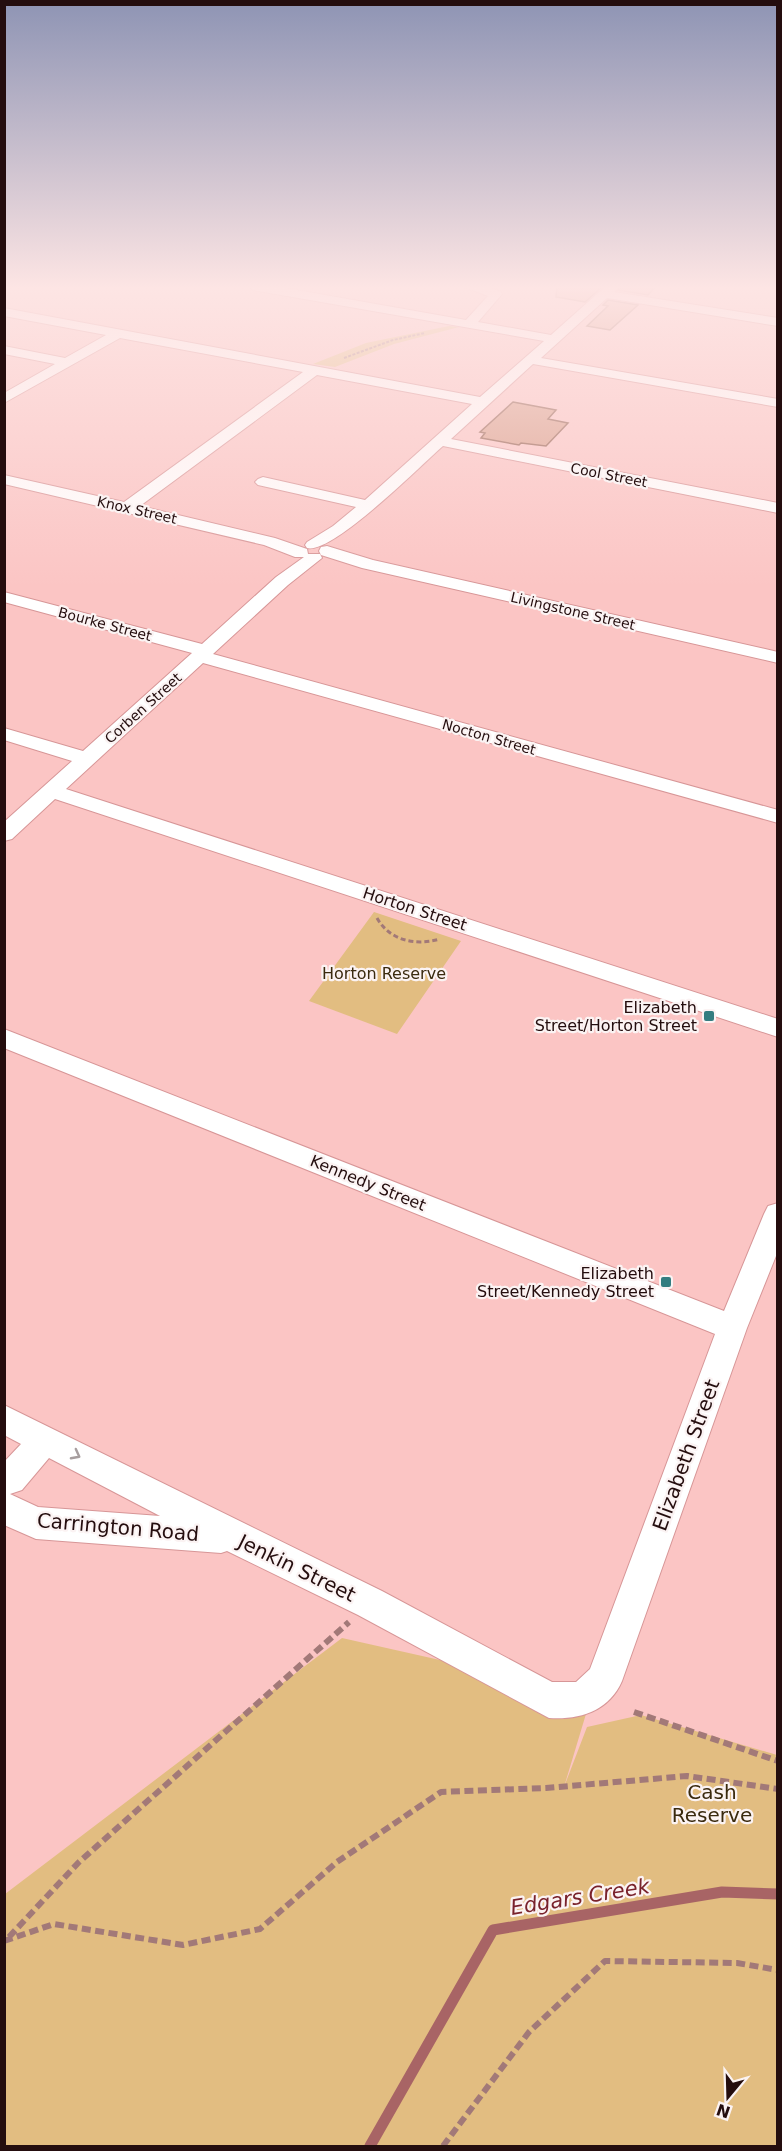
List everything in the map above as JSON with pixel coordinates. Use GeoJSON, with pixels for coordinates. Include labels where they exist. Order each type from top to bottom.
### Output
{"type":"FeatureCollection","features":[{"type":"Feature","properties":{"kind":"street"},"geometry":{"type":"LineString","coordinates":[[4,399],[26,386]]}},
{"type":"Feature","properties":{"kind":"street"},"geometry":{"type":"LineString","coordinates":[[127,508],[288,386]]}},
{"type":"Feature","properties":{"kind":"street"},"geometry":{"type":"LineString","coordinates":[[398,386],[482,402]]}},
{"type":"Feature","properties":{"kind":"street","name":"Corben Street"},"geometry":{"type":"LineString","coordinates":[[4,834],[339,529],[500,386]]}},
{"type":"Feature","properties":{"kind":"street"},"geometry":{"type":"LineString","coordinates":[[682,386],[777,403]]}},
{"type":"Feature","properties":{"kind":"street","name":"Cool Street"},"geometry":{"type":"LineString","coordinates":[[440,441],[777,508]]}},
{"type":"Feature","properties":{"kind":"street","name":"Knox Street"},"geometry":{"type":"LineString","coordinates":[[4,479],[314,552]]}},
{"type":"Feature","properties":{"kind":"street"},"geometry":{"type":"LineString","coordinates":[[263,482],[368,505]]}},
{"type":"Feature","properties":{"kind":"street","name":"Livingstone Street"},"geometry":{"type":"LineString","coordinates":[[314,552],[777,658]]}},
{"type":"Feature","properties":{"kind":"street","name":"Bourke Street"},"geometry":{"type":"LineString","coordinates":[[4,597],[202,654]]}},
{"type":"Feature","properties":{"kind":"street","name":"Nocton Street"},"geometry":{"type":"LineString","coordinates":[[202,654],[777,817]]}},
{"type":"Feature","properties":{"kind":"street"},"geometry":{"type":"LineString","coordinates":[[4,734],[87,759]]}},
{"type":"Feature","properties":{"kind":"street","name":"Horton Street"},"geometry":{"type":"LineString","coordinates":[[52,791],[777,1028]]}},
{"type":"Feature","properties":{"kind":"street","name":"Kennedy Street"},"geometry":{"type":"LineString","coordinates":[[4,1038],[732,1328]]}},
{"type":"Feature","properties":{"kind":"street","name":"Elizabeth Street"},"geometry":{"type":"LineString","coordinates":[[592,1694],[604,1681],[732,1328],[775,1230]]}},
{"type":"Feature","properties":{"kind":"street","name":"Jenkin Street"},"geometry":{"type":"LineString","coordinates":[[4,1419],[234,1538],[370,1603],[549,1700],[574,1702],[592,1694]]}},
{"type":"Feature","properties":{"kind":"street"},"geometry":{"type":"LineString","coordinates":[[4,1480],[11,1479],[45,1439]]}},
{"type":"Feature","properties":{"kind":"street","name":"Carrington Road"},"geometry":{"type":"LineString","coordinates":[[4,1508],[36,1523],[234,1538]]}},
{"type":"Feature","properties":{"kind":"path"},"geometry":{"type":"LineString","coordinates":[[374,912],[379,924],[401,938],[416,943],[430,943],[445,936]]}},
{"type":"Feature","properties":{"kind":"path"},"geometry":{"type":"LineString","coordinates":[[7,1939],[79,1862],[370,1603]]}},
{"type":"Feature","properties":{"kind":"path"},"geometry":{"type":"LineString","coordinates":[[634,1712],[777,1761]]}},
{"type":"Feature","properties":{"kind":"path"},"geometry":{"type":"LineString","coordinates":[[7,1939],[54,1924],[183,1945],[260,1929],[337,1862],[441,1792],[546,1788],[687,1776],[777,1789]]}},
{"type":"Feature","properties":{"kind":"path"},"geometry":{"type":"LineString","coordinates":[[443,2146],[529,2032],[605,1961],[737,1963],[777,1970]]}},
{"type":"Feature","properties":{"kind":"green space","name":"Horton Reserve"},"geometry":{"type":"Polygon","coordinates":[[[374,912],[461,941],[397,1034],[309,1001],[374,912]]]}},
{"type":"Feature","properties":{"kind":"green space","name":"Cash Reserve"},"geometry":{"type":"Polygon","coordinates":[[[342,1638],[592,1694],[564,1787],[587,1727],[641,1715],[777,1755],[777,2146],[5,2146],[5,1894],[342,1638]]]}},
{"type":"Feature","properties":{"kind":"building"},"geometry":{"type":"Polygon","coordinates":[[[513,402],[556,410],[548,419],[568,423],[546,446],[521,443],[519,445],[481,438],[485,433],[480,432],[513,402]]]}},
{"type":"Feature","properties":{"kind":"waterway","name":"Edgars Creek"},"geometry":{"type":"LineString","coordinates":[[370,2146],[493,1930],[722,1892],[778,1894]]}},
{"type":"Feature","properties":{"kind":"place","name":"Elizabeth Street/Horton Street"},"geometry":{"type":"Point","coordinates":[709,1016]}},
{"type":"Feature","properties":{"kind":"place","name":"Elizabeth Street/Kennedy Street"},"geometry":{"type":"Point","coordinates":[666,1282]}}]}
